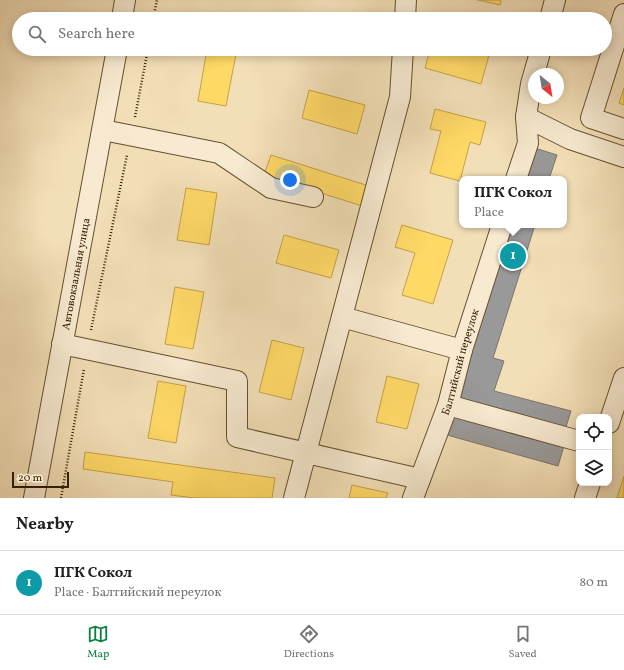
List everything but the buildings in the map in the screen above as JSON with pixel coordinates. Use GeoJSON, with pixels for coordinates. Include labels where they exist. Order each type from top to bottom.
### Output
{"type":"FeatureCollection","features":[{"type":"Feature","properties":{"kind":"street"},"geometry":{"type":"LineString","coordinates":[[123,12],[125,0]]}},
{"type":"Feature","properties":{"kind":"street"},"geometry":{"type":"LineString","coordinates":[[405,12],[406,0]]}},
{"type":"Feature","properties":{"kind":"street"},"geometry":{"type":"LineString","coordinates":[[552,12],[555,0]]}},
{"type":"Feature","properties":{"kind":"street"},"geometry":{"type":"LineString","coordinates":[[612,52],[624,14]]}},
{"type":"Feature","properties":{"kind":"street","name":"Автовокзальная улица"},"geometry":{"type":"LineString","coordinates":[[34,498],[116,56]]}},
{"type":"Feature","properties":{"kind":"street"},"geometry":{"type":"LineString","coordinates":[[294,498],[400,97],[403,56]]}},
{"type":"Feature","properties":{"kind":"street"},"geometry":{"type":"LineString","coordinates":[[517,176],[528,143],[526,117],[530,84],[539,56]]}},
{"type":"Feature","properties":{"kind":"street"},"geometry":{"type":"LineString","coordinates":[[611,56],[591,118],[624,129]]}},
{"type":"Feature","properties":{"kind":"street"},"geometry":{"type":"LineString","coordinates":[[526,117],[570,139],[624,157]]}},
{"type":"Feature","properties":{"kind":"street"},"geometry":{"type":"LineString","coordinates":[[103,130],[219,153],[272,188],[314,197]]}},
{"type":"Feature","properties":{"kind":"street","name":"Балтийский переулок"},"geometry":{"type":"LineString","coordinates":[[413,498],[448,405],[462,350],[501,228]]}},
{"type":"Feature","properties":{"kind":"street"},"geometry":{"type":"LineString","coordinates":[[342,317],[462,350]]}},
{"type":"Feature","properties":{"kind":"street"},"geometry":{"type":"LineString","coordinates":[[62,344],[88,348],[236,381],[237,437],[420,479]]}},
{"type":"Feature","properties":{"kind":"street"},"geometry":{"type":"LineString","coordinates":[[612,414],[624,378]]}},
{"type":"Feature","properties":{"kind":"street"},"geometry":{"type":"LineString","coordinates":[[448,405],[576,441]]}},
{"type":"Feature","properties":{"kind":"street"},"geometry":{"type":"LineString","coordinates":[[585,498],[589,486]]}},
{"type":"Feature","properties":{"kind":"path"},"geometry":{"type":"LineString","coordinates":[[154,12],[157,0]]}},
{"type":"Feature","properties":{"kind":"path"},"geometry":{"type":"LineString","coordinates":[[61,498],[88,348],[147,56]]}},
{"type":"Feature","properties":{"kind":"place","name":"ПГК Сокол"},"geometry":{"type":"Point","coordinates":[513,256]}}]}
